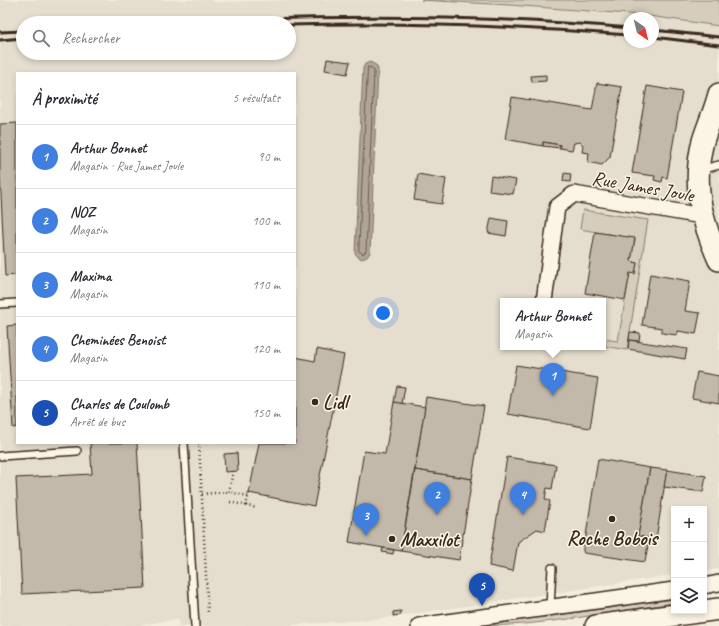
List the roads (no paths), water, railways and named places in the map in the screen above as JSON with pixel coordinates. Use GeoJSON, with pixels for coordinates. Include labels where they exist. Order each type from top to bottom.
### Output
{"type":"FeatureCollection","features":[{"type":"Feature","properties":{"kind":"street"},"geometry":{"type":"LineString","coordinates":[[719,94],[704,141],[698,171],[698,187],[702,216],[719,260]]}},
{"type":"Feature","properties":{"kind":"street","name":"Rue James Joule"},"geometry":{"type":"LineString","coordinates":[[544,298],[557,207],[574,194],[702,216]]}},
{"type":"Feature","properties":{"kind":"street"},"geometry":{"type":"LineString","coordinates":[[707,586],[719,584]]}},
{"type":"Feature","properties":{"kind":"street"},"geometry":{"type":"LineString","coordinates":[[418,626],[671,590]]}},
{"type":"Feature","properties":{"kind":"street"},"geometry":{"type":"LineString","coordinates":[[596,626],[719,609]]}},
{"type":"Feature","properties":{"kind":"lane"},"geometry":{"type":"LineString","coordinates":[[698,171],[719,165]]}},
{"type":"Feature","properties":{"kind":"lane"},"geometry":{"type":"LineString","coordinates":[[0,304],[16,303]]}},
{"type":"Feature","properties":{"kind":"lane"},"geometry":{"type":"LineString","coordinates":[[184,444],[195,626]]}},
{"type":"Feature","properties":{"kind":"lane"},"geometry":{"type":"LineString","coordinates":[[0,456],[77,450]]}},
{"type":"Feature","properties":{"kind":"lane"},"geometry":{"type":"LineString","coordinates":[[550,607],[552,568]]}},
{"type":"Feature","properties":{"kind":"water"},"geometry":{"type":"Polygon","coordinates":[[[370,62],[376,65],[378,69],[370,253],[367,257],[362,259],[355,253],[363,68],[365,64],[370,62]]]}},
{"type":"Feature","properties":{"kind":"railway"},"geometry":{"type":"LineString","coordinates":[[296,18],[455,18],[571,23],[623,27]]}},
{"type":"Feature","properties":{"kind":"railway"},"geometry":{"type":"LineString","coordinates":[[296,25],[374,24],[459,26],[544,29],[623,35]]}},
{"type":"Feature","properties":{"kind":"railway"},"geometry":{"type":"LineString","coordinates":[[0,32],[16,31]]}},
{"type":"Feature","properties":{"kind":"railway"},"geometry":{"type":"LineString","coordinates":[[659,31],[719,37]]}},
{"type":"Feature","properties":{"kind":"railway"},"geometry":{"type":"LineString","coordinates":[[659,38],[719,45]]}},
{"type":"Feature","properties":{"kind":"railway"},"geometry":{"type":"LineString","coordinates":[[0,40],[16,39]]}},
{"type":"Feature","properties":{"kind":"place","name":"Arthur Bonnet"},"geometry":{"type":"Point","coordinates":[553,396]}},
{"type":"Feature","properties":{"kind":"place","name":"Lidl"},"geometry":{"type":"Point","coordinates":[315,402]}},
{"type":"Feature","properties":{"kind":"place","name":"NOZ"},"geometry":{"type":"Point","coordinates":[437,515]}},
{"type":"Feature","properties":{"kind":"place","name":"Cheminées Benoist"},"geometry":{"type":"Point","coordinates":[523,515]}},
{"type":"Feature","properties":{"kind":"place","name":"Roche Bobois"},"geometry":{"type":"Point","coordinates":[612,519]}},
{"type":"Feature","properties":{"kind":"place","name":"Maxima"},"geometry":{"type":"Point","coordinates":[366,536]}},
{"type":"Feature","properties":{"kind":"place","name":"Maxxilot"},"geometry":{"type":"Point","coordinates":[392,539]}},
{"type":"Feature","properties":{"kind":"place","name":"Charles de Coulomb"},"geometry":{"type":"Point","coordinates":[482,606]}}]}
